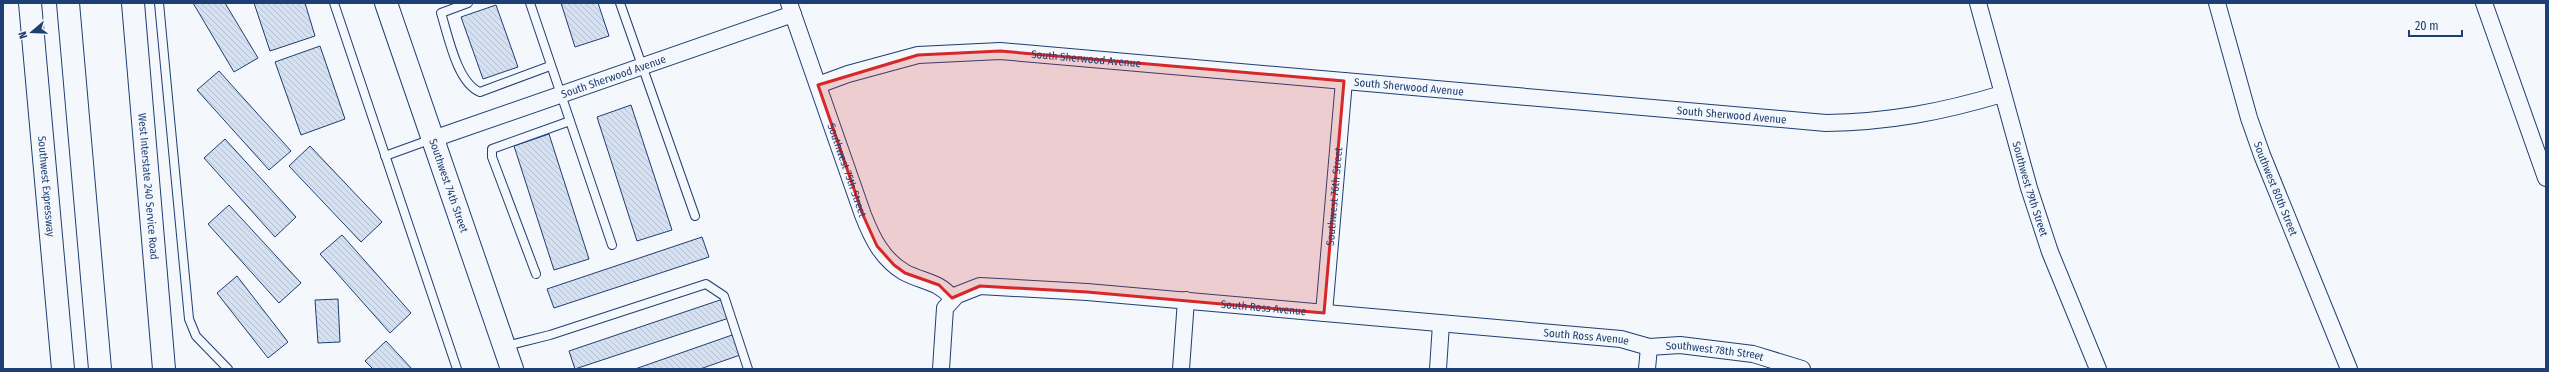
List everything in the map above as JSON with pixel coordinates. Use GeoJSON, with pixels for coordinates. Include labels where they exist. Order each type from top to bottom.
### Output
{"type":"FeatureCollection","features":[{"type":"Feature","properties":{"kind":"main road","name":"Southwest Expressway"},"geometry":{"type":"LineString","coordinates":[[30,3],[63,369]]}},
{"type":"Feature","properties":{"kind":"main road"},"geometry":{"type":"LineString","coordinates":[[68,3],[100,369]]}},
{"type":"Feature","properties":{"kind":"main road","name":"West Interstate 240 Service Road"},"geometry":{"type":"LineString","coordinates":[[133,3],[164,369]]}},
{"type":"Feature","properties":{"kind":"main road","name":"Southwest 74th Street"},"geometry":{"type":"LineString","coordinates":[[386,3],[512,369]]}},
{"type":"Feature","properties":{"kind":"street","name":"Southwest 79th Street"},"geometry":{"type":"LineString","coordinates":[[1978,3],[2002,94],[2050,252],[2098,369]]}},
{"type":"Feature","properties":{"kind":"street","name":"Southwest 80th Street"},"geometry":{"type":"LineString","coordinates":[[2218,3],[2249,118],[2262,155],[2286,219],[2349,369]]}},
{"type":"Feature","properties":{"kind":"street"},"geometry":{"type":"LineString","coordinates":[[2484,3],[2546,178]]}},
{"type":"Feature","properties":{"kind":"street","name":"South Sherwood Avenue"},"geometry":{"type":"LineString","coordinates":[[433,139],[643,66],[791,9]]}},
{"type":"Feature","properties":{"kind":"street","name":"Southwest 75th Street"},"geometry":{"type":"LineString","coordinates":[[791,9],[863,215],[877,246],[884,256],[905,273],[938,284],[952,298]]}},
{"type":"Feature","properties":{"kind":"street","name":"South Sherwood Avenue"},"geometry":{"type":"LineString","coordinates":[[818,85],[848,74],[918,55],[993,51],[1826,123],[1876,122],[1910,117],[2002,94]]}},
{"type":"Feature","properties":{"kind":"street","name":"Southwest 76th Street"},"geometry":{"type":"LineString","coordinates":[[1324,313],[1344,81]]}},
{"type":"Feature","properties":{"kind":"street","name":"South Ross Avenue"},"geometry":{"type":"LineString","coordinates":[[952,298],[964,291],[980,286],[1186,300],[1621,339],[1649,347]]}},
{"type":"Feature","properties":{"kind":"street"},"geometry":{"type":"LineString","coordinates":[[941,369],[944,314],[952,298]]}},
{"type":"Feature","properties":{"kind":"street"},"geometry":{"type":"LineString","coordinates":[[1181,369],[1186,300]]}},
{"type":"Feature","properties":{"kind":"street"},"geometry":{"type":"LineString","coordinates":[[1438,369],[1441,324]]}},
{"type":"Feature","properties":{"kind":"street","name":"Southwest 78th Street"},"geometry":{"type":"LineString","coordinates":[[1649,347],[1680,345],[1753,354],[1802,369]]}},
{"type":"Feature","properties":{"kind":"street"},"geometry":{"type":"LineString","coordinates":[[1647,369],[1649,347]]}},
{"type":"Feature","properties":{"kind":"lane"},"geometry":{"type":"LineString","coordinates":[[160,3],[189,319],[196,336],[228,369]]}},
{"type":"Feature","properties":{"kind":"lane"},"geometry":{"type":"LineString","coordinates":[[334,3],[384,156],[458,369]]}},
{"type":"Feature","properties":{"kind":"lane"},"geometry":{"type":"LineString","coordinates":[[468,3],[441,13],[461,74],[472,89],[480,92],[550,66]]}},
{"type":"Feature","properties":{"kind":"lane"},"geometry":{"type":"LineString","coordinates":[[530,3],[550,66],[561,94],[612,245]]}},
{"type":"Feature","properties":{"kind":"lane"},"geometry":{"type":"LineString","coordinates":[[620,3],[696,216]]}},
{"type":"Feature","properties":{"kind":"lane"},"geometry":{"type":"LineString","coordinates":[[536,274],[492,157],[492,149],[570,121]]}},
{"type":"Feature","properties":{"kind":"lane"},"geometry":{"type":"LineString","coordinates":[[384,156],[433,139]]}},
{"type":"Feature","properties":{"kind":"lane"},"geometry":{"type":"LineString","coordinates":[[505,346],[550,335],[706,284],[724,296],[748,369]]}},
{"type":"Feature","properties":{"kind":"highlighted area"},"geometry":{"type":"Polygon","coordinates":[[[1000,51],[1344,81],[1324,313],[1087,292],[980,286],[952,298],[939,285],[905,273],[894,265],[877,246],[863,215],[818,85],[918,55],[1000,51]]]}},
{"type":"Feature","properties":{"kind":"building"},"geometry":{"type":"Polygon","coordinates":[[[193,3],[225,3],[258,58],[234,72],[193,3]]]}},
{"type":"Feature","properties":{"kind":"building"},"geometry":{"type":"Polygon","coordinates":[[[254,3],[305,3],[315,36],[270,51],[254,3]]]}},
{"type":"Feature","properties":{"kind":"building"},"geometry":{"type":"Polygon","coordinates":[[[561,3],[598,3],[609,36],[575,47],[561,3]]]}},
{"type":"Feature","properties":{"kind":"building"},"geometry":{"type":"Polygon","coordinates":[[[496,5],[518,67],[483,79],[461,17],[496,5]]]}},
{"type":"Feature","properties":{"kind":"building"},"geometry":{"type":"Polygon","coordinates":[[[320,46],[345,119],[301,135],[275,62],[320,46]]]}},
{"type":"Feature","properties":{"kind":"building"},"geometry":{"type":"Polygon","coordinates":[[[219,71],[291,151],[269,170],[197,90],[219,71]]]}},
{"type":"Feature","properties":{"kind":"building"},"geometry":{"type":"Polygon","coordinates":[[[631,105],[672,230],[637,241],[597,117],[631,105]]]}},
{"type":"Feature","properties":{"kind":"building"},"geometry":{"type":"Polygon","coordinates":[[[549,134],[589,259],[554,270],[514,146],[549,134]]]}},
{"type":"Feature","properties":{"kind":"building"},"geometry":{"type":"Polygon","coordinates":[[[225,139],[296,217],[275,237],[204,158],[225,139]]]}},
{"type":"Feature","properties":{"kind":"building"},"geometry":{"type":"Polygon","coordinates":[[[310,146],[382,222],[361,242],[289,166],[310,146]]]}},
{"type":"Feature","properties":{"kind":"building"},"geometry":{"type":"Polygon","coordinates":[[[229,205],[301,283],[279,303],[208,224],[229,205]]]}},
{"type":"Feature","properties":{"kind":"building"},"geometry":{"type":"Polygon","coordinates":[[[342,235],[411,313],[390,333],[320,254],[342,235]]]}},
{"type":"Feature","properties":{"kind":"building"},"geometry":{"type":"Polygon","coordinates":[[[702,237],[709,257],[554,308],[547,289],[702,237]]]}},
{"type":"Feature","properties":{"kind":"building"},"geometry":{"type":"Polygon","coordinates":[[[237,276],[288,342],[268,358],[217,293],[237,276]]]}},
{"type":"Feature","properties":{"kind":"building"},"geometry":{"type":"Polygon","coordinates":[[[338,299],[340,342],[318,343],[315,300],[338,299]]]}},
{"type":"Feature","properties":{"kind":"building"},"geometry":{"type":"Polygon","coordinates":[[[723,299],[729,318],[575,369],[569,351],[723,299]]]}},
{"type":"Feature","properties":{"kind":"building"},"geometry":{"type":"Polygon","coordinates":[[[735,334],[743,354],[700,369],[635,369],[735,334]]]}},
{"type":"Feature","properties":{"kind":"building"},"geometry":{"type":"Polygon","coordinates":[[[386,341],[412,369],[373,369],[365,361],[386,341]]]}}]}
